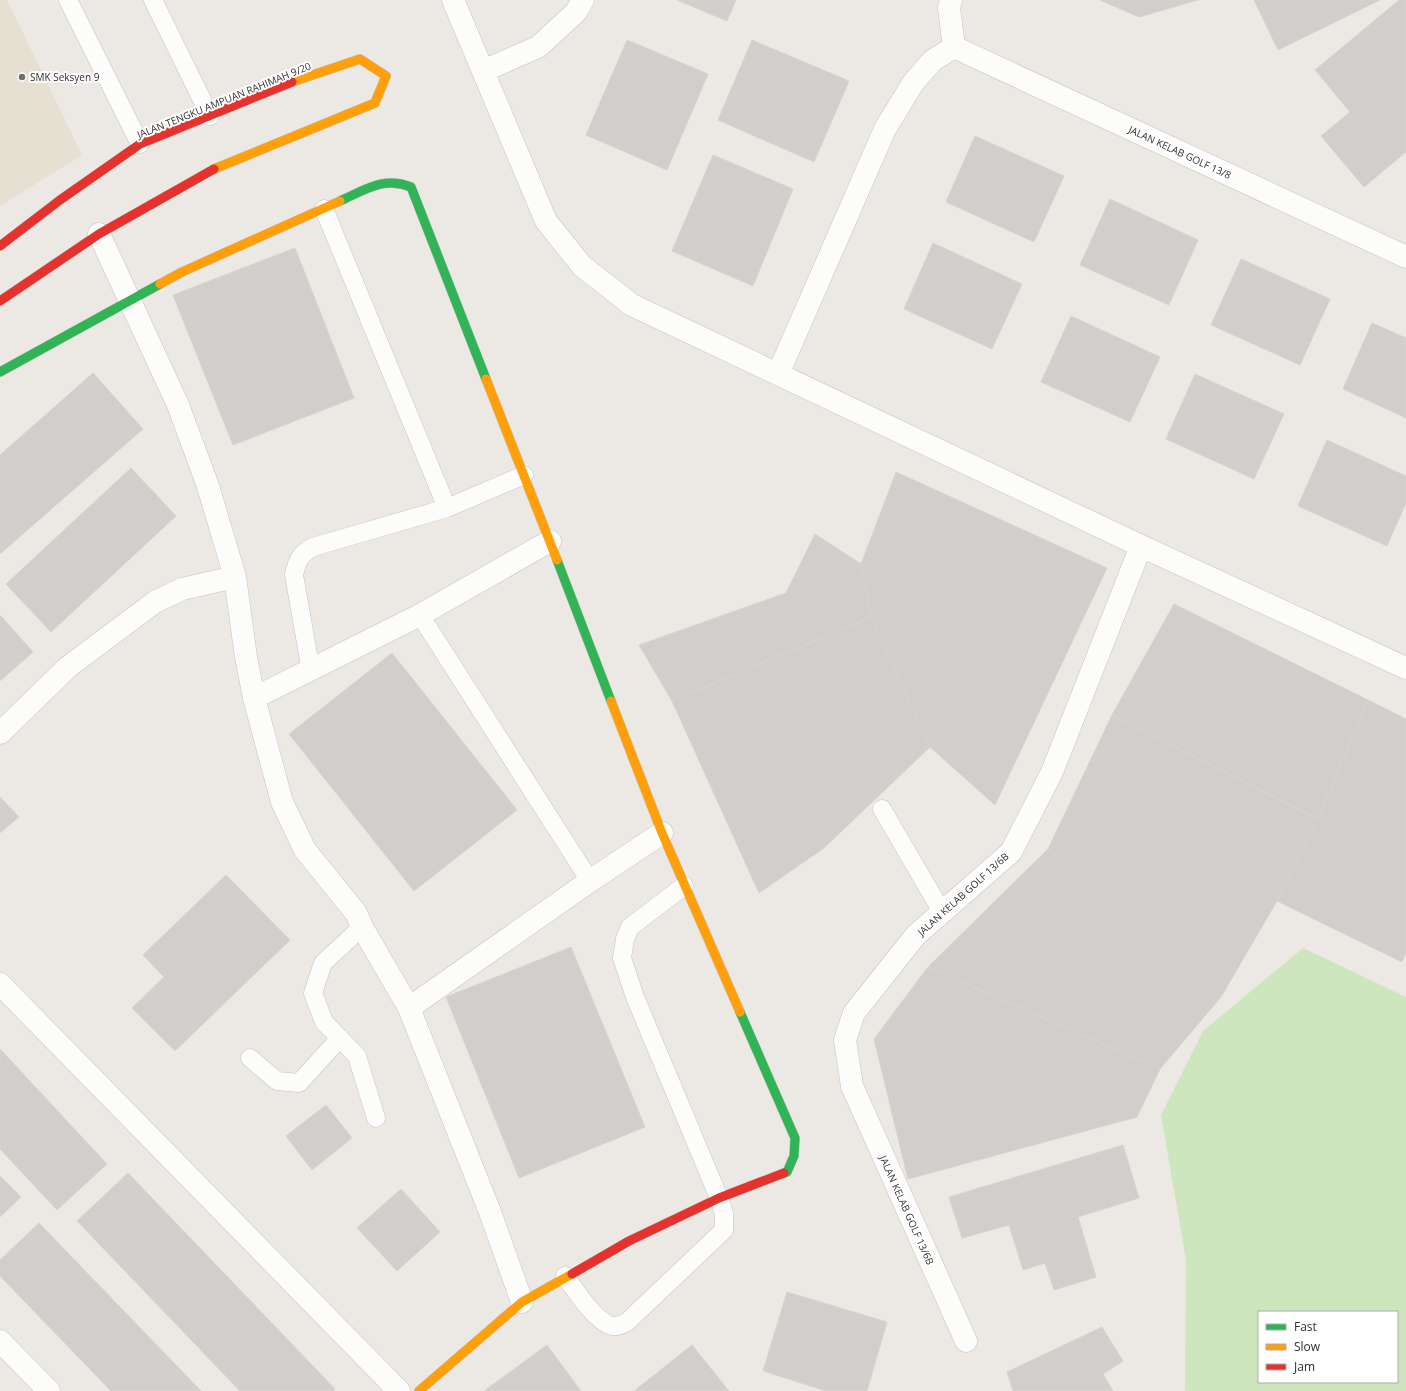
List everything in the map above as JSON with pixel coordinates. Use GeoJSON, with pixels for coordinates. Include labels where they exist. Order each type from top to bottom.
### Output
{"type":"FeatureCollection","features":[{"type":"Feature","properties":{"kind":"street"},"geometry":{"type":"LineString","coordinates":[[453,0],[546,221],[582,266],[632,305],[1141,546],[1406,668]]}},
{"type":"Feature","properties":{"kind":"street"},"geometry":{"type":"LineString","coordinates":[[483,71],[538,47],[576,12],[583,0]]}},
{"type":"Feature","properties":{"kind":"street"},"geometry":{"type":"LineString","coordinates":[[778,374],[885,129],[913,83],[932,61],[954,47],[949,8],[950,0]]}},
{"type":"Feature","properties":{"kind":"street","name":"JALAN KELAB GOLF 13/8"},"geometry":{"type":"LineString","coordinates":[[954,47],[1406,257]]}},
{"type":"Feature","properties":{"kind":"street","name":"JALAN TENGKU AMPUAN RAHIMAH 9/20"},"geometry":{"type":"LineString","coordinates":[[0,246],[60,200],[140,144],[286,84],[360,60],[386,76],[375,103],[217,168],[99,234],[0,301]]}},
{"type":"Feature","properties":{"kind":"street"},"geometry":{"type":"LineString","coordinates":[[0,372],[182,272],[381,183],[399,182],[411,188],[550,541],[662,833],[795,1138],[794,1156],[786,1172],[719,1198],[629,1241],[565,1276],[522,1302],[419,1391]]}},
{"type":"Feature","properties":{"kind":"street"},"geometry":{"type":"LineString","coordinates":[[99,234],[178,404],[208,486],[235,577],[246,657],[254,698],[282,802],[304,850],[356,913],[362,927],[409,1008],[490,1212],[522,1302]]}},
{"type":"Feature","properties":{"kind":"street"},"geometry":{"type":"LineString","coordinates":[[254,698],[311,671],[420,615],[550,541]]}},
{"type":"Feature","properties":{"kind":"street","name":"JALAN KELAB GOLF 13/6B"},"geometry":{"type":"LineString","coordinates":[[966,1341],[852,1086],[845,1040],[854,1013],[916,935],[1011,852],[1052,772],[1141,546]]}},
{"type":"Feature","properties":{"kind":"street"},"geometry":{"type":"LineString","coordinates":[[0,734],[68,667],[156,602],[182,589],[235,577]]}},
{"type":"Feature","properties":{"kind":"street"},"geometry":{"type":"LineString","coordinates":[[409,1008],[590,881],[662,833]]}},
{"type":"Feature","properties":{"kind":"street"},"geometry":{"type":"LineString","coordinates":[[0,984],[399,1391]]}},
{"type":"Feature","properties":{"kind":"street"},"geometry":{"type":"LineString","coordinates":[[0,1341],[49,1391]]}},
{"type":"Feature","properties":{"kind":"lane"},"geometry":{"type":"LineString","coordinates":[[68,0],[140,144]]}},
{"type":"Feature","properties":{"kind":"lane"},"geometry":{"type":"LineString","coordinates":[[153,0],[210,116]]}},
{"type":"Feature","properties":{"kind":"lane"},"geometry":{"type":"LineString","coordinates":[[324,209],[447,508]]}},
{"type":"Feature","properties":{"kind":"lane"},"geometry":{"type":"LineString","coordinates":[[311,671],[294,575],[296,562],[304,552],[313,547],[447,508],[524,475]]}},
{"type":"Feature","properties":{"kind":"lane"},"geometry":{"type":"LineString","coordinates":[[420,615],[590,881]]}},
{"type":"Feature","properties":{"kind":"lane"},"geometry":{"type":"LineString","coordinates":[[882,809],[942,912]]}},
{"type":"Feature","properties":{"kind":"lane"},"geometry":{"type":"LineString","coordinates":[[565,1276],[590,1310],[610,1326],[618,1327],[627,1322],[724,1230],[724,1214],[719,1198],[635,997],[622,958],[625,938],[630,926],[684,886]]}},
{"type":"Feature","properties":{"kind":"lane"},"geometry":{"type":"LineString","coordinates":[[362,927],[324,963],[313,994],[324,1022],[357,1056],[376,1118]]}},
{"type":"Feature","properties":{"kind":"lane"},"geometry":{"type":"LineString","coordinates":[[250,1058],[277,1081],[299,1083],[340,1038]]}},
{"type":"Feature","properties":{"kind":"shaded area","name":"SMK Seksyen 9"},"geometry":{"type":"Polygon","coordinates":[[[0,0],[7,0],[82,155],[0,206],[0,0]]]}},
{"type":"Feature","properties":{"kind":"green space"},"geometry":{"type":"Polygon","coordinates":[[[1303,948],[1406,997],[1406,1391],[1185,1391],[1186,1260],[1161,1115],[1203,1031],[1303,948]]]}},
{"type":"Feature","properties":{"kind":"building"},"geometry":{"type":"Polygon","coordinates":[[[677,0],[736,0],[727,21],[677,0]]]}},
{"type":"Feature","properties":{"kind":"building"},"geometry":{"type":"Polygon","coordinates":[[[1100,0],[1198,0],[1139,17],[1100,0]]]}},
{"type":"Feature","properties":{"kind":"building"},"geometry":{"type":"Polygon","coordinates":[[[1254,0],[1380,0],[1278,50],[1254,0]]]}},
{"type":"Feature","properties":{"kind":"building"},"geometry":{"type":"Polygon","coordinates":[[[1399,0],[1406,0],[1406,152],[1364,187],[1321,136],[1350,112],[1315,70],[1399,0]]]}},
{"type":"Feature","properties":{"kind":"building"},"geometry":{"type":"Polygon","coordinates":[[[627,40],[708,74],[667,170],[586,135],[627,40]]]}},
{"type":"Feature","properties":{"kind":"building"},"geometry":{"type":"Polygon","coordinates":[[[752,40],[849,81],[814,162],[718,120],[752,40]]]}},
{"type":"Feature","properties":{"kind":"building"},"geometry":{"type":"Polygon","coordinates":[[[975,136],[1064,176],[1034,242],[946,202],[975,136]]]}},
{"type":"Feature","properties":{"kind":"building"},"geometry":{"type":"Polygon","coordinates":[[[713,155],[793,189],[753,286],[672,251],[713,155]]]}},
{"type":"Feature","properties":{"kind":"building"},"geometry":{"type":"Polygon","coordinates":[[[1110,199],[1198,240],[1169,305],[1080,265],[1110,199]]]}},
{"type":"Feature","properties":{"kind":"building"},"geometry":{"type":"Polygon","coordinates":[[[933,243],[1022,284],[992,349],[904,309],[933,243]]]}},
{"type":"Feature","properties":{"kind":"building"},"geometry":{"type":"Polygon","coordinates":[[[295,248],[354,398],[233,445],[173,295],[295,248]]]}},
{"type":"Feature","properties":{"kind":"building"},"geometry":{"type":"Polygon","coordinates":[[[1241,259],[1330,299],[1300,365],[1211,325],[1241,259]]]}},
{"type":"Feature","properties":{"kind":"building"},"geometry":{"type":"Polygon","coordinates":[[[1071,316],[1160,357],[1130,422],[1041,382],[1071,316]]]}},
{"type":"Feature","properties":{"kind":"building"},"geometry":{"type":"Polygon","coordinates":[[[1372,323],[1406,338],[1406,418],[1343,389],[1372,323]]]}},
{"type":"Feature","properties":{"kind":"building"},"geometry":{"type":"Polygon","coordinates":[[[93,373],[143,429],[0,554],[0,455],[93,373]]]}},
{"type":"Feature","properties":{"kind":"building"},"geometry":{"type":"Polygon","coordinates":[[[1195,374],[1284,414],[1254,479],[1166,439],[1195,374]]]}},
{"type":"Feature","properties":{"kind":"building"},"geometry":{"type":"Polygon","coordinates":[[[1327,440],[1406,476],[1406,503],[1387,546],[1298,506],[1327,440]]]}},
{"type":"Feature","properties":{"kind":"building"},"geometry":{"type":"Polygon","coordinates":[[[131,468],[176,516],[51,632],[6,584],[131,468]]]}},
{"type":"Feature","properties":{"kind":"building"},"geometry":{"type":"Polygon","coordinates":[[[896,472],[1107,568],[995,805],[930,747],[871,617],[861,564],[896,472]]]}},
{"type":"Feature","properties":{"kind":"building"},"geometry":{"type":"Polygon","coordinates":[[[815,534],[861,564],[871,617],[672,701],[639,645],[786,593],[815,534]]]}},
{"type":"Feature","properties":{"kind":"building"},"geometry":{"type":"Polygon","coordinates":[[[1174,604],[1368,700],[1318,819],[1112,715],[1174,604]]]}},
{"type":"Feature","properties":{"kind":"building"},"geometry":{"type":"Polygon","coordinates":[[[0,615],[33,652],[0,681],[0,615]]]}},
{"type":"Feature","properties":{"kind":"building"},"geometry":{"type":"Polygon","coordinates":[[[871,617],[930,747],[824,848],[759,893],[672,701],[871,617]]]}},
{"type":"Feature","properties":{"kind":"building"},"geometry":{"type":"Polygon","coordinates":[[[392,653],[517,810],[414,891],[289,734],[392,653]]]}},
{"type":"Feature","properties":{"kind":"building"},"geometry":{"type":"Polygon","coordinates":[[[1368,700],[1406,719],[1406,952],[1402,962],[1277,901],[1318,819],[1368,700]]]}},
{"type":"Feature","properties":{"kind":"building"},"geometry":{"type":"Polygon","coordinates":[[[1112,715],[1318,819],[1277,901],[1221,997],[1048,849],[1112,715]]]}},
{"type":"Feature","properties":{"kind":"building"},"geometry":{"type":"Polygon","coordinates":[[[0,797],[19,817],[0,833],[0,797]]]}},
{"type":"Feature","properties":{"kind":"building"},"geometry":{"type":"Polygon","coordinates":[[[1048,849],[1221,997],[1160,1069],[928,967],[1048,849]]]}},
{"type":"Feature","properties":{"kind":"building"},"geometry":{"type":"Polygon","coordinates":[[[226,875],[290,940],[175,1051],[132,1008],[164,977],[143,955],[226,875]]]}},
{"type":"Feature","properties":{"kind":"building"},"geometry":{"type":"Polygon","coordinates":[[[571,947],[645,1127],[519,1178],[446,997],[571,947]]]}},
{"type":"Feature","properties":{"kind":"building"},"geometry":{"type":"Polygon","coordinates":[[[928,967],[1160,1069],[1137,1117],[908,1179],[874,1039],[928,967]]]}},
{"type":"Feature","properties":{"kind":"building"},"geometry":{"type":"Polygon","coordinates":[[[0,1049],[107,1164],[57,1210],[0,1149],[0,1049]]]}},
{"type":"Feature","properties":{"kind":"building"},"geometry":{"type":"Polygon","coordinates":[[[326,1105],[352,1138],[312,1170],[286,1136],[326,1105]]]}},
{"type":"Feature","properties":{"kind":"building"},"geometry":{"type":"Polygon","coordinates":[[[1123,1145],[1139,1198],[1078,1217],[1096,1277],[1054,1290],[1045,1263],[1023,1270],[1009,1225],[962,1238],[949,1197],[1123,1145]]]}},
{"type":"Feature","properties":{"kind":"building"},"geometry":{"type":"Polygon","coordinates":[[[128,1173],[335,1389],[333,1391],[240,1391],[77,1221],[128,1173]]]}},
{"type":"Feature","properties":{"kind":"building"},"geometry":{"type":"Polygon","coordinates":[[[0,1176],[21,1197],[0,1217],[0,1176]]]}},
{"type":"Feature","properties":{"kind":"building"},"geometry":{"type":"Polygon","coordinates":[[[401,1189],[440,1232],[397,1271],[357,1228],[401,1189]]]}},
{"type":"Feature","properties":{"kind":"building"},"geometry":{"type":"Polygon","coordinates":[[[39,1223],[201,1391],[111,1391],[0,1276],[0,1260],[39,1223]]]}},
{"type":"Feature","properties":{"kind":"building"},"geometry":{"type":"Polygon","coordinates":[[[787,1292],[887,1322],[867,1391],[826,1391],[763,1371],[787,1292]]]}},
{"type":"Feature","properties":{"kind":"building"},"geometry":{"type":"Polygon","coordinates":[[[1102,1327],[1123,1361],[1103,1374],[1113,1391],[1013,1391],[1007,1372],[1102,1327]]]}},
{"type":"Feature","properties":{"kind":"building"},"geometry":{"type":"Polygon","coordinates":[[[547,1345],[581,1391],[484,1391],[547,1345]]]}},
{"type":"Feature","properties":{"kind":"building"},"geometry":{"type":"Polygon","coordinates":[[[692,1345],[729,1391],[634,1391],[692,1345]]]}},
{"type":"Feature","properties":{"kind":"traffic: fast"},"geometry":{"type":"LineString","coordinates":[[340,201],[366,189],[383,184],[392,183],[411,187],[486,379]]}},
{"type":"Feature","properties":{"kind":"traffic: fast"},"geometry":{"type":"LineString","coordinates":[[0,372],[160,284]]}},
{"type":"Feature","properties":{"kind":"traffic: fast"},"geometry":{"type":"LineString","coordinates":[[557,560],[611,701]]}},
{"type":"Feature","properties":{"kind":"traffic: fast"},"geometry":{"type":"LineString","coordinates":[[740,1012],[795,1138],[794,1156],[787,1172],[784,1173]]}},
{"type":"Feature","properties":{"kind":"traffic: slow"},"geometry":{"type":"LineString","coordinates":[[214,169],[375,103],[386,76],[360,59],[292,82]]}},
{"type":"Feature","properties":{"kind":"traffic: slow"},"geometry":{"type":"LineString","coordinates":[[160,284],[182,272],[340,201]]}},
{"type":"Feature","properties":{"kind":"traffic: slow"},"geometry":{"type":"LineString","coordinates":[[486,379],[557,560]]}},
{"type":"Feature","properties":{"kind":"traffic: slow"},"geometry":{"type":"LineString","coordinates":[[611,701],[662,833],[740,1012]]}},
{"type":"Feature","properties":{"kind":"traffic: slow"},"geometry":{"type":"LineString","coordinates":[[419,1391],[522,1302],[572,1274]]}},
{"type":"Feature","properties":{"kind":"traffic: jam"},"geometry":{"type":"LineString","coordinates":[[0,246],[60,200],[140,144],[292,82]]}},
{"type":"Feature","properties":{"kind":"traffic: jam"},"geometry":{"type":"LineString","coordinates":[[0,301],[99,234],[214,169]]}},
{"type":"Feature","properties":{"kind":"traffic: jam"},"geometry":{"type":"LineString","coordinates":[[572,1274],[629,1241],[719,1198],[784,1173]]}},
{"type":"Feature","properties":{"kind":"place","name":"SMK Seksyen 9"},"geometry":{"type":"Point","coordinates":[22,77]}}]}
